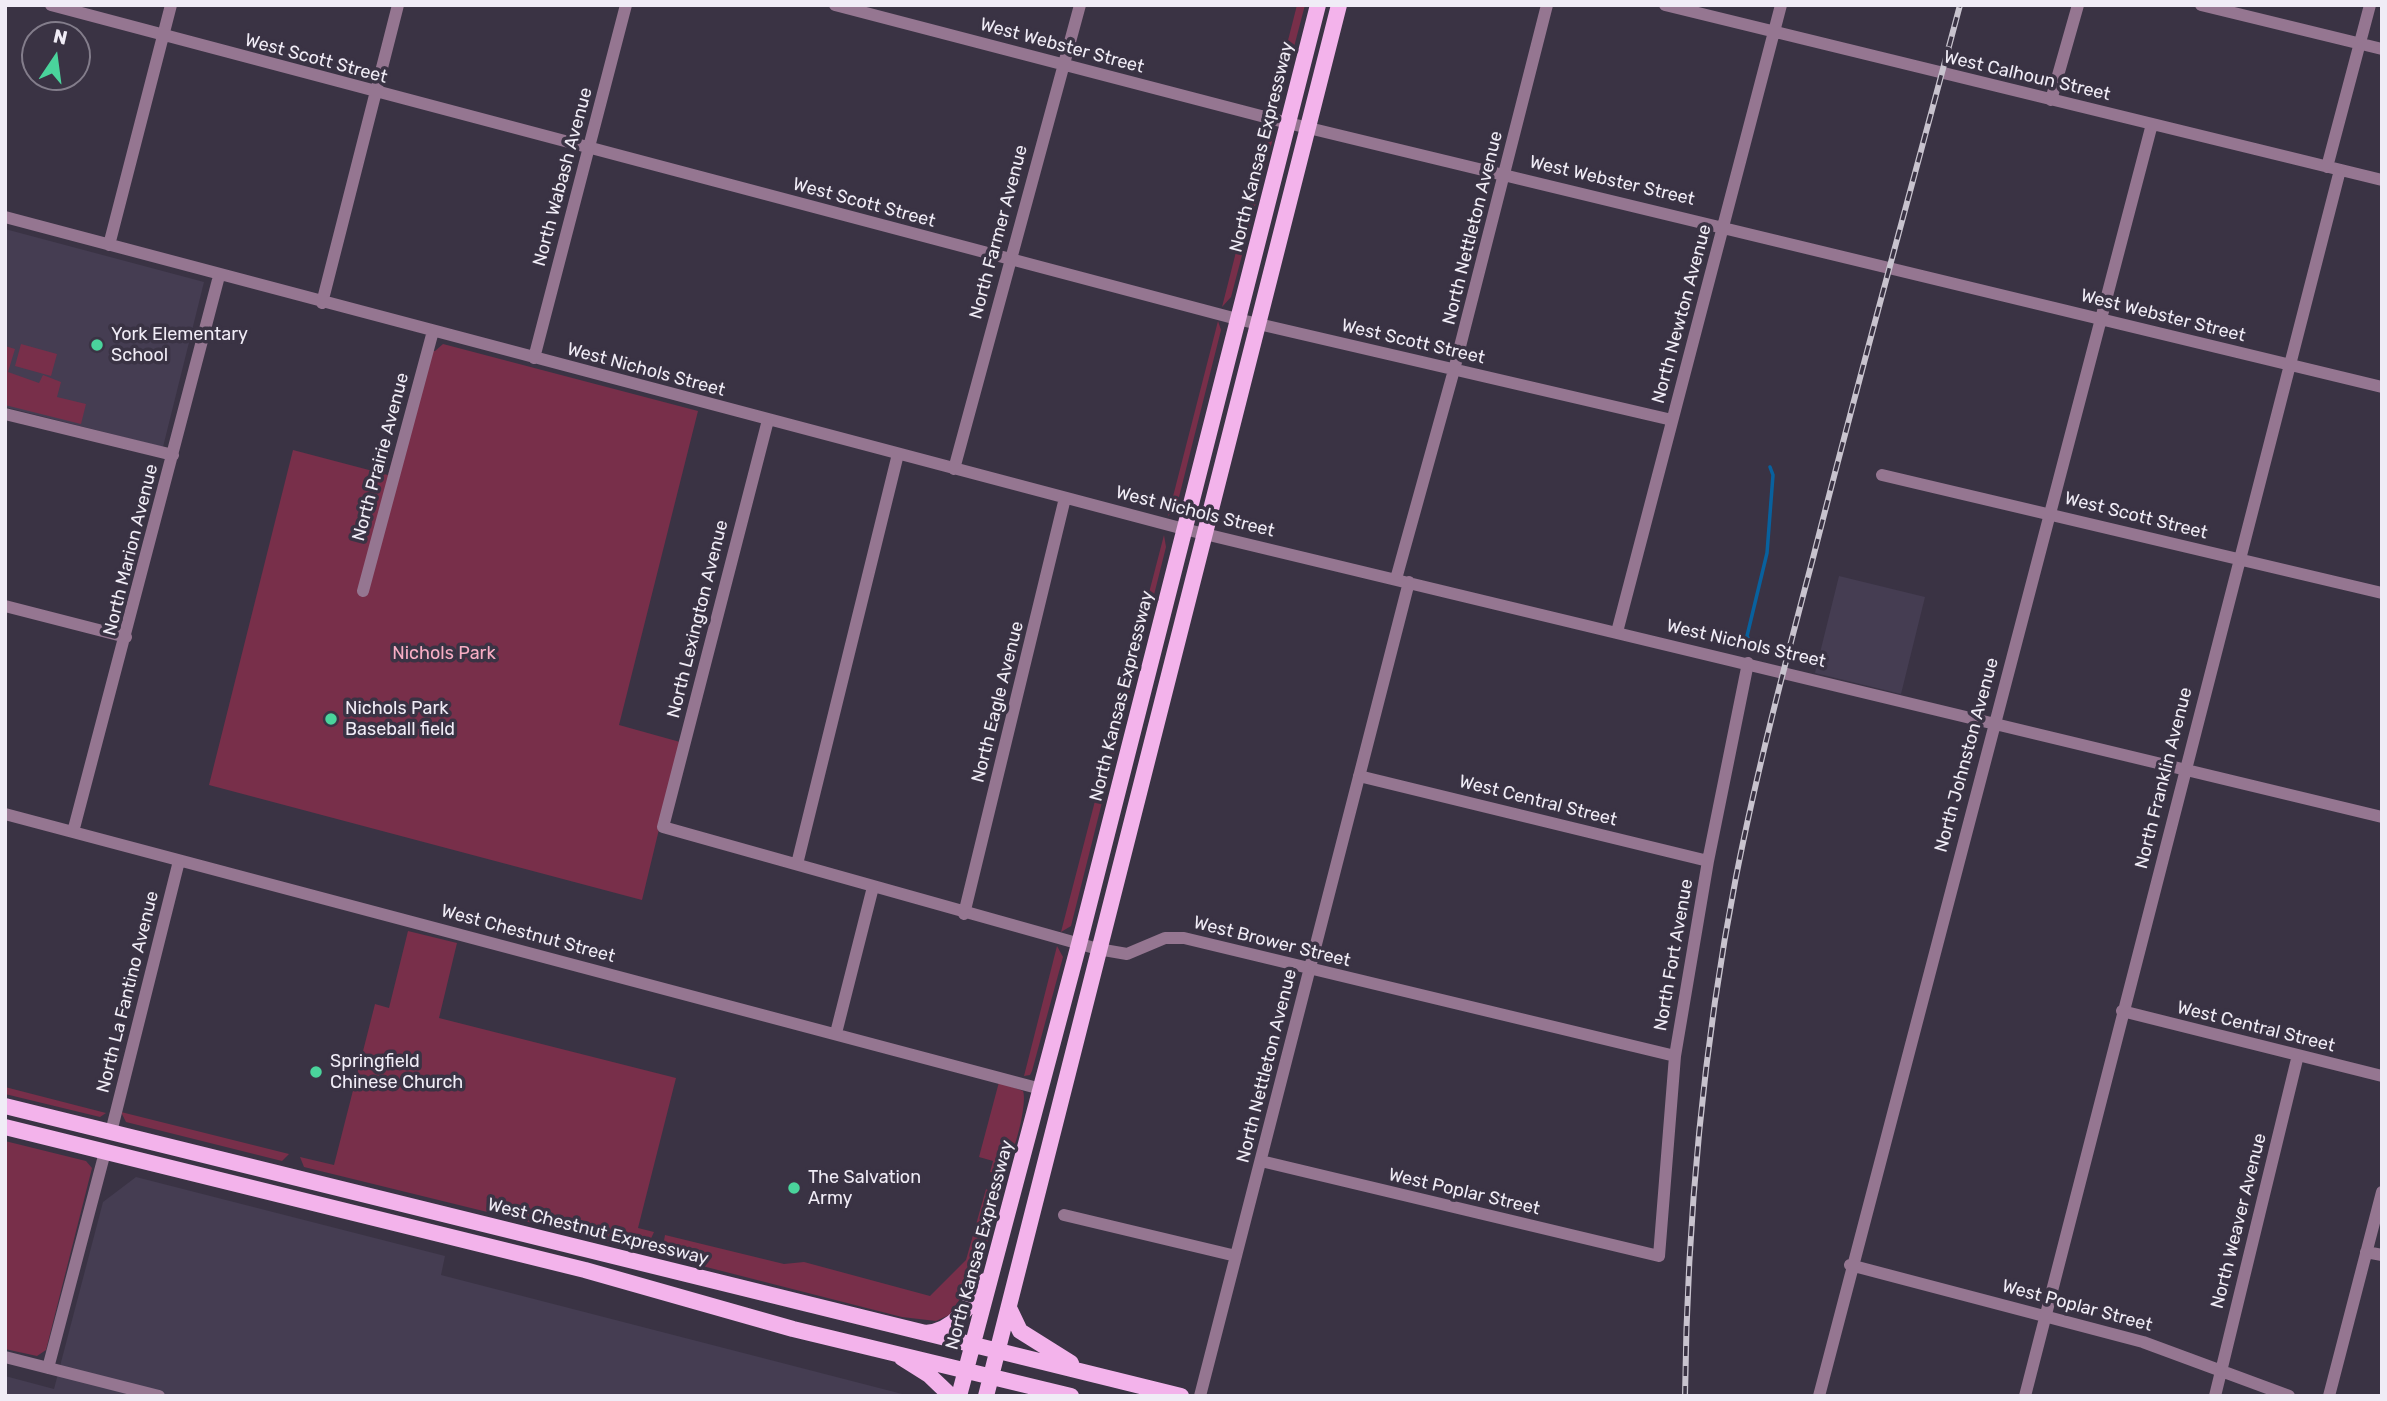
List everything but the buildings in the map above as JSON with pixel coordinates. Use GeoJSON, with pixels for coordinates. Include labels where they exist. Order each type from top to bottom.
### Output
{"type":"FeatureCollection","features":[{"type":"Feature","properties":{"kind":"main road","name":"North Kansas Expressway"},"geometry":{"type":"LineString","coordinates":[[959,1396],[1079,944],[1318,5]]}},
{"type":"Feature","properties":{"kind":"main road"},"geometry":{"type":"LineString","coordinates":[[986,1396],[1010,1310],[1098,949],[1339,5]]}},
{"type":"Feature","properties":{"kind":"main road","name":"West Chestnut Expressway"},"geometry":{"type":"LineString","coordinates":[[5,1106],[1181,1396]]}},
{"type":"Feature","properties":{"kind":"main road"},"geometry":{"type":"LineString","coordinates":[[5,1127],[585,1270],[793,1329],[1071,1396]]}},
{"type":"Feature","properties":{"kind":"main road"},"geometry":{"type":"LineString","coordinates":[[924,1333],[933,1333],[958,1318],[976,1297],[995,1264]]}},
{"type":"Feature","properties":{"kind":"main road"},"geometry":{"type":"LineString","coordinates":[[1010,1310],[1020,1331],[1088,1373]]}},
{"type":"Feature","properties":{"kind":"main road"},"geometry":{"type":"LineString","coordinates":[[894,1353],[929,1375],[951,1396]]}},
{"type":"Feature","properties":{"kind":"main road"},"geometry":{"type":"LineString","coordinates":[[1014,1396],[1032,1389],[1050,1391]]}},
{"type":"Feature","properties":{"kind":"street","name":"West Scott Street"},"geometry":{"type":"LineString","coordinates":[[51,5],[163,37],[1237,319],[1672,420]]}},
{"type":"Feature","properties":{"kind":"street"},"geometry":{"type":"LineString","coordinates":[[108,245],[171,5]]}},
{"type":"Feature","properties":{"kind":"street"},"geometry":{"type":"LineString","coordinates":[[321,303],[398,5]]}},
{"type":"Feature","properties":{"kind":"street","name":"North Wabash Avenue"},"geometry":{"type":"LineString","coordinates":[[534,358],[626,5]]}},
{"type":"Feature","properties":{"kind":"street","name":"West Webster Street"},"geometry":{"type":"LineString","coordinates":[[835,5],[1307,128],[1723,226],[2382,387]]}},
{"type":"Feature","properties":{"kind":"street","name":"North Farmer Avenue"},"geometry":{"type":"LineString","coordinates":[[954,469],[1080,5]]}},
{"type":"Feature","properties":{"kind":"street","name":"North Nettleton Avenue"},"geometry":{"type":"LineString","coordinates":[[1200,1396],[1359,776],[1402,581],[1547,5]]}},
{"type":"Feature","properties":{"kind":"street","name":"West Calhoun Street"},"geometry":{"type":"LineString","coordinates":[[1665,5],[2382,180]]}},
{"type":"Feature","properties":{"kind":"street","name":"North Newton Avenue"},"geometry":{"type":"LineString","coordinates":[[1617,632],[1781,5]]}},
{"type":"Feature","properties":{"kind":"street"},"geometry":{"type":"LineString","coordinates":[[2051,100],[2077,5]]}},
{"type":"Feature","properties":{"kind":"street"},"geometry":{"type":"LineString","coordinates":[[2201,5],[2382,49]]}},
{"type":"Feature","properties":{"kind":"street","name":"North Franklin Avenue"},"geometry":{"type":"LineString","coordinates":[[2025,1396],[2289,365],[2370,5]]}},
{"type":"Feature","properties":{"kind":"street","name":"North Johnston Avenue"},"geometry":{"type":"LineString","coordinates":[[1819,1396],[1850,1265],[2151,124]]}},
{"type":"Feature","properties":{"kind":"street","name":"West Nichols Street"},"geometry":{"type":"LineString","coordinates":[[5,217],[321,303],[1184,529],[1994,721],[2382,817]]}},
{"type":"Feature","properties":{"kind":"street","name":"North Marion Avenue"},"geometry":{"type":"LineString","coordinates":[[73,832],[219,275]]}},
{"type":"Feature","properties":{"kind":"street","name":"North Prairie Avenue"},"geometry":{"type":"LineString","coordinates":[[363,591],[433,331]]}},
{"type":"Feature","properties":{"kind":"street"},"geometry":{"type":"LineString","coordinates":[[5,414],[173,455]]}},
{"type":"Feature","properties":{"kind":"street","name":"North Lexington Avenue"},"geometry":{"type":"LineString","coordinates":[[663,827],[768,420]]}},
{"type":"Feature","properties":{"kind":"street"},"geometry":{"type":"LineString","coordinates":[[797,864],[898,454]]}},
{"type":"Feature","properties":{"kind":"street","name":"West Scott Street"},"geometry":{"type":"LineString","coordinates":[[1882,475],[2048,512],[2382,593]]}},
{"type":"Feature","properties":{"kind":"street","name":"North Eagle Avenue"},"geometry":{"type":"LineString","coordinates":[[964,914],[1065,498]]}},
{"type":"Feature","properties":{"kind":"street"},"geometry":{"type":"LineString","coordinates":[[5,607],[126,637]]}},
{"type":"Feature","properties":{"kind":"street","name":"North Fort Avenue"},"geometry":{"type":"LineString","coordinates":[[1658,1256],[1675,1056],[1708,861],[1748,663]]}},
{"type":"Feature","properties":{"kind":"street","name":"West Central Street"},"geometry":{"type":"LineString","coordinates":[[1359,776],[1708,861]]}},
{"type":"Feature","properties":{"kind":"street","name":"West Chestnut Street"},"geometry":{"type":"LineString","coordinates":[[5,814],[1041,1089]]}},
{"type":"Feature","properties":{"kind":"street","name":"West Brower Street"},"geometry":{"type":"LineString","coordinates":[[663,827],[964,914],[1098,949],[1127,954],[1165,938],[1179,937],[1675,1056]]}},
{"type":"Feature","properties":{"kind":"street","name":"North La Fantino Avenue"},"geometry":{"type":"LineString","coordinates":[[111,1132],[179,861]]}},
{"type":"Feature","properties":{"kind":"street"},"geometry":{"type":"LineString","coordinates":[[836,1033],[873,887]]}},
{"type":"Feature","properties":{"kind":"street","name":"West Central Street"},"geometry":{"type":"LineString","coordinates":[[2122,1011],[2382,1076]]}},
{"type":"Feature","properties":{"kind":"street","name":"North Weaver Avenue"},"geometry":{"type":"LineString","coordinates":[[2214,1396],[2298,1055]]}},
{"type":"Feature","properties":{"kind":"street"},"geometry":{"type":"LineString","coordinates":[[48,1368],[105,1152]]}},
{"type":"Feature","properties":{"kind":"street","name":"West Poplar Street"},"geometry":{"type":"LineString","coordinates":[[1261,1161],[1658,1256]]}},
{"type":"Feature","properties":{"kind":"street"},"geometry":{"type":"LineString","coordinates":[[2329,1396],[2382,1192]]}},
{"type":"Feature","properties":{"kind":"street"},"geometry":{"type":"LineString","coordinates":[[1064,1215],[1236,1256]]}},
{"type":"Feature","properties":{"kind":"street"},"geometry":{"type":"LineString","coordinates":[[2366,1251],[2382,1255]]}},
{"type":"Feature","properties":{"kind":"street","name":"West Poplar Street"},"geometry":{"type":"LineString","coordinates":[[1850,1265],[2143,1342],[2289,1396]]}},
{"type":"Feature","properties":{"kind":"street"},"geometry":{"type":"LineString","coordinates":[[5,1357],[159,1396]]}},
{"type":"Feature","properties":{"kind":"shaded area","name":"York Elementary School"},"geometry":{"type":"Polygon","coordinates":[[[5,229],[204,282],[163,447],[5,407],[5,229]]]}},
{"type":"Feature","properties":{"kind":"shaded area"},"geometry":{"type":"Polygon","coordinates":[[[1839,576],[1925,597],[1901,694],[1815,673],[1839,576]]]}},
{"type":"Feature","properties":{"kind":"shaded area"},"geometry":{"type":"Polygon","coordinates":[[[136,1177],[445,1256],[441,1275],[910,1396],[5,1396],[5,1376],[54,1389],[103,1202],[136,1177]]]}},
{"type":"Feature","properties":{"kind":"green space"},"geometry":{"type":"Polygon","coordinates":[[[1297,5],[1305,5],[1279,104],[1270,111],[1297,5]]]}},
{"type":"Feature","properties":{"kind":"green space"},"geometry":{"type":"Polygon","coordinates":[[[1268,126],[1273,138],[1231,297],[1222,307],[1268,126]]]}},
{"type":"Feature","properties":{"kind":"green space"},"geometry":{"type":"Polygon","coordinates":[[[1218,321],[1221,330],[1176,509],[1168,516],[1218,321]]]}},
{"type":"Feature","properties":{"kind":"green space"},"geometry":{"type":"Polygon","coordinates":[[[21,344],[57,354],[51,376],[15,366],[21,344]]]}},
{"type":"Feature","properties":{"kind":"green space","name":"Nichols Park"},"geometry":{"type":"Polygon","coordinates":[[[443,344],[698,411],[619,725],[680,742],[642,900],[209,785],[293,450],[388,475],[424,349],[435,351],[443,344]]]}},
{"type":"Feature","properties":{"kind":"green space"},"geometry":{"type":"Polygon","coordinates":[[[5,346],[15,349],[8,372],[39,383],[43,375],[61,382],[57,397],[86,404],[81,424],[5,405],[5,346]]]}},
{"type":"Feature","properties":{"kind":"green space"},"geometry":{"type":"Polygon","coordinates":[[[1164,535],[1166,547],[1071,926],[1061,932],[1164,535]]]}},
{"type":"Feature","properties":{"kind":"green space"},"geometry":{"type":"Polygon","coordinates":[[[408,931],[457,943],[439,1018],[676,1078],[638,1228],[654,1232],[648,1245],[634,1248],[304,1167],[300,1157],[334,1165],[375,1004],[389,1008],[408,931]]]}},
{"type":"Feature","properties":{"kind":"green space"},"geometry":{"type":"Polygon","coordinates":[[[1057,946],[1063,957],[1032,1071],[1030,1075],[1024,1076],[1057,946]]]}},
{"type":"Feature","properties":{"kind":"green space"},"geometry":{"type":"Polygon","coordinates":[[[999,1082],[1023,1091],[1024,1098],[1014,1148],[1004,1169],[999,1173],[990,1172],[993,1161],[979,1157],[999,1082]]]}},
{"type":"Feature","properties":{"kind":"green space"},"geometry":{"type":"Polygon","coordinates":[[[5,1087],[106,1113],[100,1117],[5,1094],[5,1087]]]}},
{"type":"Feature","properties":{"kind":"green space"},"geometry":{"type":"Polygon","coordinates":[[[121,1112],[289,1154],[282,1161],[126,1122],[121,1112]]]}},
{"type":"Feature","properties":{"kind":"green space"},"geometry":{"type":"Polygon","coordinates":[[[5,1141],[86,1161],[92,1168],[46,1350],[37,1356],[5,1349],[5,1141]]]}},
{"type":"Feature","properties":{"kind":"green space"},"geometry":{"type":"Polygon","coordinates":[[[986,1189],[997,1195],[998,1202],[980,1270],[949,1315],[936,1321],[902,1317],[671,1258],[663,1246],[665,1235],[784,1264],[804,1262],[930,1296],[966,1260],[986,1189]]]}},
{"type":"Feature","properties":{"kind":"waterway"},"geometry":{"type":"LineString","coordinates":[[1755,650],[1747,636],[1767,553],[1773,475],[1770,467]]}},
{"type":"Feature","properties":{"kind":"railway"},"geometry":{"type":"LineString","coordinates":[[1685,1396],[1689,1266],[1699,1135],[1714,1006],[1736,877],[1782,677],[1960,5]]}},
{"type":"Feature","properties":{"kind":"place","name":"York Elementary School"},"geometry":{"type":"Point","coordinates":[97,345]}},
{"type":"Feature","properties":{"kind":"place","name":"Nichols Park Baseball field"},"geometry":{"type":"Point","coordinates":[331,719]}},
{"type":"Feature","properties":{"kind":"place","name":"Springfield Chinese Church"},"geometry":{"type":"Point","coordinates":[316,1072]}},
{"type":"Feature","properties":{"kind":"place","name":"The Salvation Army"},"geometry":{"type":"Point","coordinates":[794,1188]}}]}
